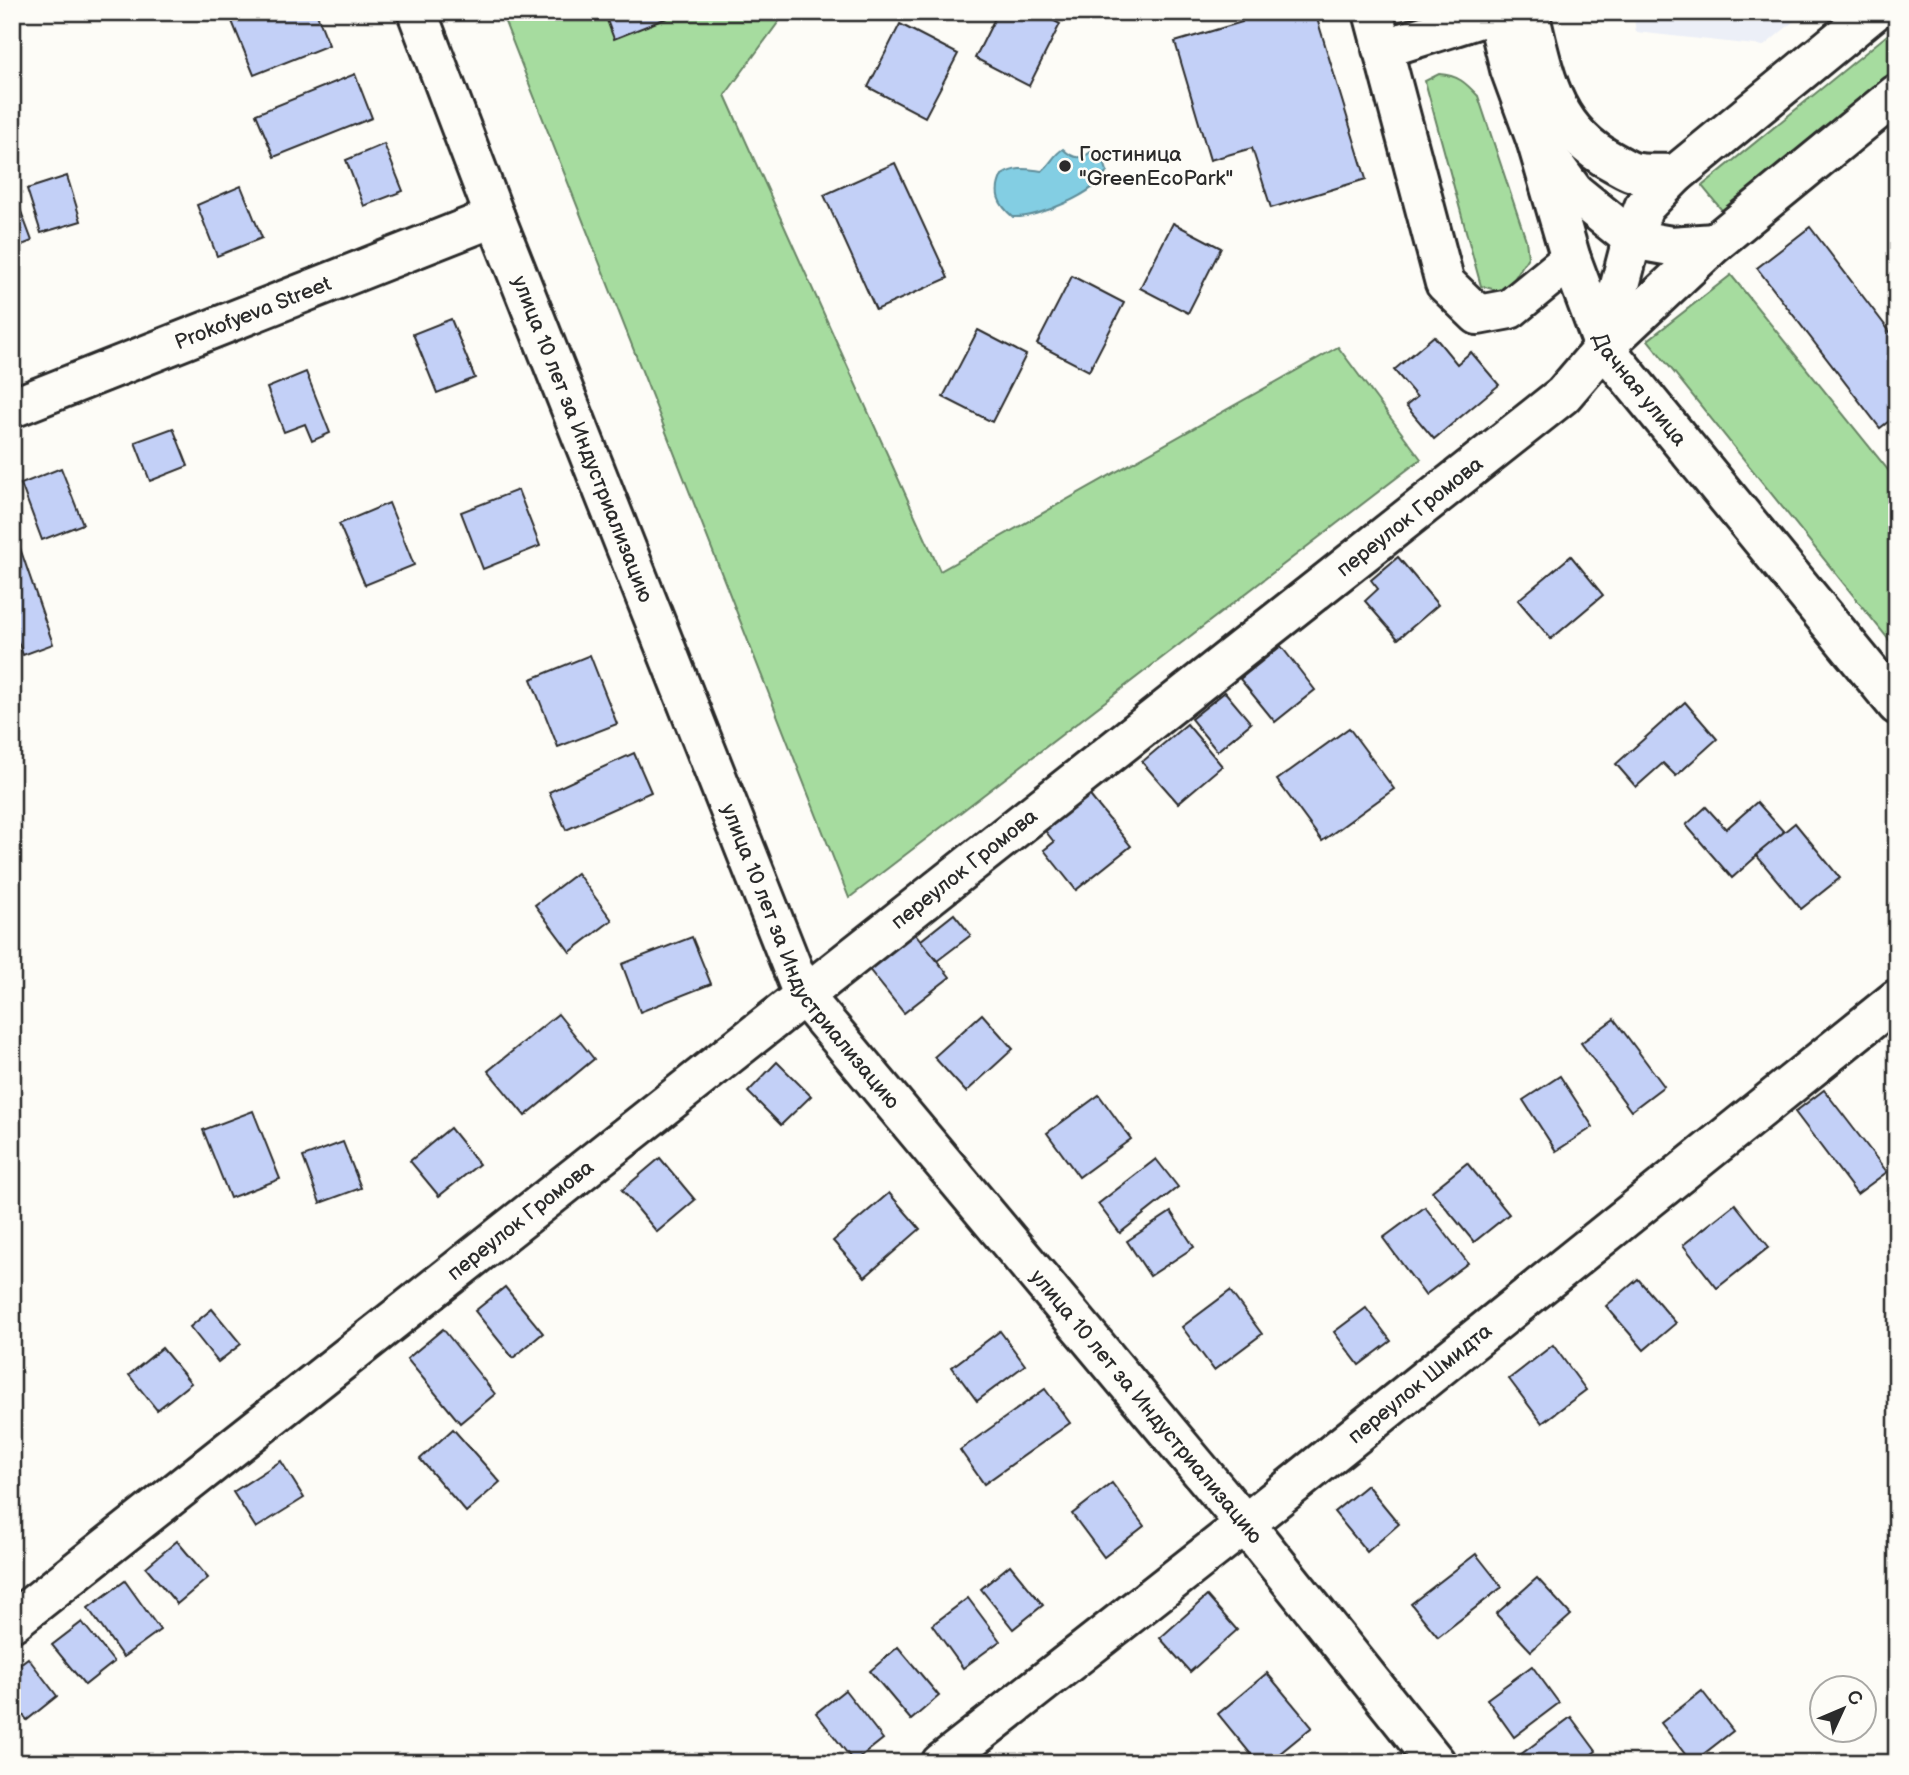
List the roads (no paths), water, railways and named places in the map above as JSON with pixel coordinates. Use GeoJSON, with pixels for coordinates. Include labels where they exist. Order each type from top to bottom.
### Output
{"type":"FeatureCollection","features":[{"type":"Feature","properties":{"kind":"street","name":"улица 10 лет за Индустриализацию"},"geometry":{"type":"LineString","coordinates":[[416,12],[803,995],[1245,1524],[1436,1763]]}},
{"type":"Feature","properties":{"kind":"street"},"geometry":{"type":"LineString","coordinates":[[1373,12],[1445,283],[1478,315],[1510,309],[1571,259]]}},
{"type":"Feature","properties":{"kind":"street"},"geometry":{"type":"LineString","coordinates":[[1604,347],[1632,239],[1644,207],[1676,174],[1872,12]]}},
{"type":"Feature","properties":{"kind":"street"},"geometry":{"type":"LineString","coordinates":[[1382,49],[1507,13]]}},
{"type":"Feature","properties":{"kind":"street","name":"Дачная улица"},"geometry":{"type":"LineString","coordinates":[[1507,13],[1510,69],[1546,125],[1571,259],[1604,347],[1897,705]]}},
{"type":"Feature","properties":{"kind":"street","name":"переулок Громова"},"geometry":{"type":"LineString","coordinates":[[12,1622],[1563,395],[1604,347],[1715,243],[1897,94]]}},
{"type":"Feature","properties":{"kind":"street"},"geometry":{"type":"LineString","coordinates":[[1546,125],[1576,134],[1594,152],[1632,172],[1676,174]]}},
{"type":"Feature","properties":{"kind":"street"},"geometry":{"type":"LineString","coordinates":[[1546,125],[1574,192],[1632,239],[1671,246],[1715,243]]}},
{"type":"Feature","properties":{"kind":"street","name":"Prokofyeva Street"},"geometry":{"type":"LineString","coordinates":[[12,408],[495,217]]}},
{"type":"Feature","properties":{"kind":"street","name":"переулок Шмидта"},"geometry":{"type":"LineString","coordinates":[[941,1763],[1245,1524],[1897,999]]}},
{"type":"Feature","properties":{"kind":"water"},"geometry":{"type":"Polygon","coordinates":[[[1063,149],[1078,157],[1094,149],[1100,150],[1107,171],[1092,188],[1065,203],[1036,214],[1013,217],[999,198],[998,187],[1002,175],[1017,169],[1042,171],[1063,149]]]}},
{"type":"Feature","properties":{"kind":"place","name":"Гостиница \"GreenEcoPark\""},"geometry":{"type":"Point","coordinates":[1065,166]}}]}
